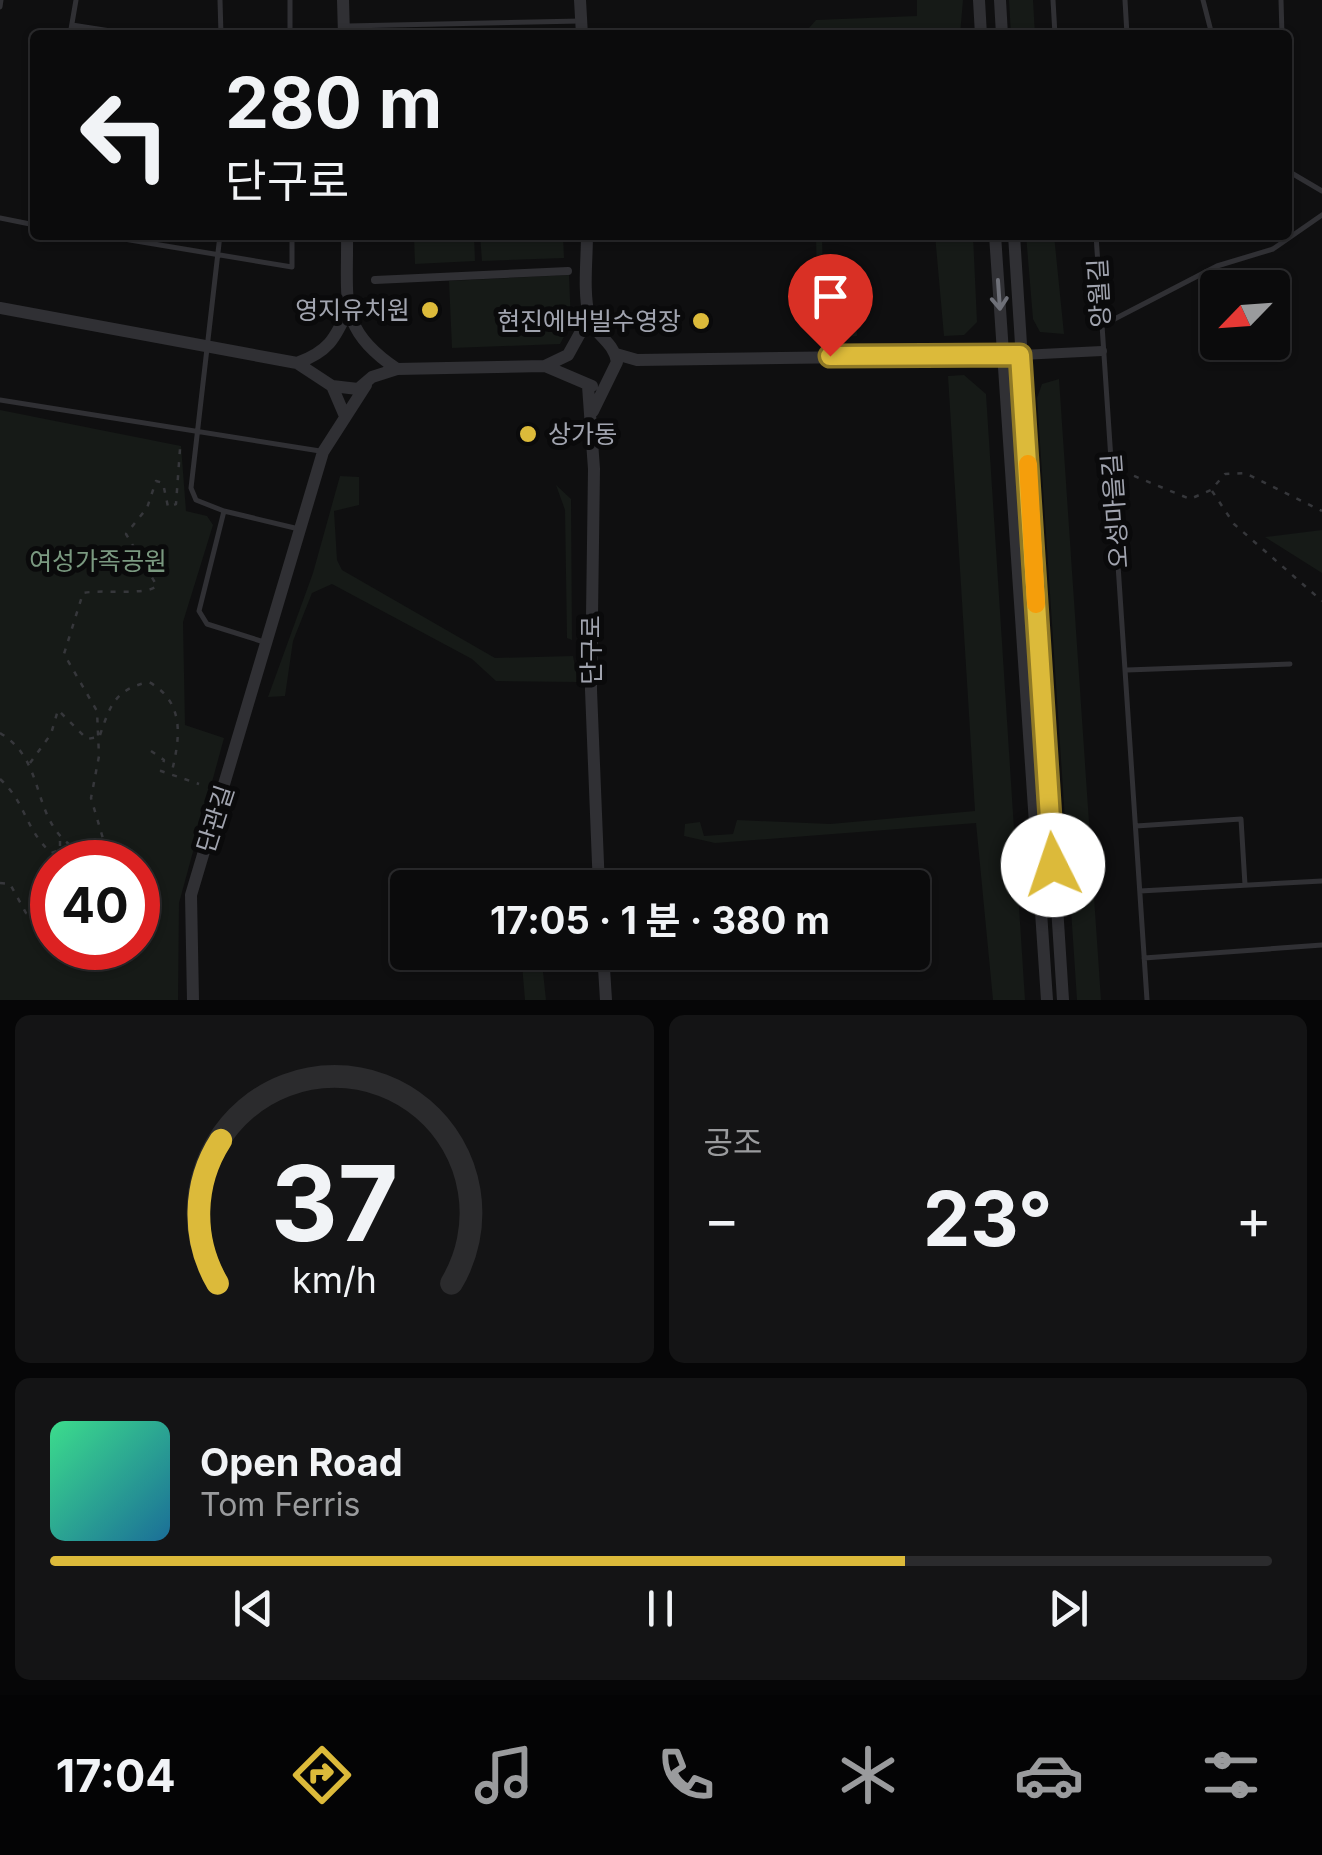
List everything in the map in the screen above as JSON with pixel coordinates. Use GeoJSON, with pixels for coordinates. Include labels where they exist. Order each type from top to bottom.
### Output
{"type":"FeatureCollection","features":[{"type":"Feature","properties":{"kind":"street"},"geometry":{"type":"LineString","coordinates":[[344,0],[344,30]]}},
{"type":"Feature","properties":{"kind":"street"},"geometry":{"type":"LineString","coordinates":[[580,0],[581,28]]}},
{"type":"Feature","properties":{"kind":"street"},"geometry":{"type":"LineString","coordinates":[[978,0],[981,30]]}},
{"type":"Feature","properties":{"kind":"street"},"geometry":{"type":"LineString","coordinates":[[1000,0],[1002,30]]}},
{"type":"Feature","properties":{"kind":"street"},"geometry":{"type":"LineString","coordinates":[[347,240],[348,310],[360,340],[397,370]]}},
{"type":"Feature","properties":{"kind":"street"},"geometry":{"type":"LineString","coordinates":[[587,240],[589,317],[600,338],[616,354],[637,360],[1102,351]]}},
{"type":"Feature","properties":{"kind":"street"},"geometry":{"type":"LineString","coordinates":[[995,240],[1047,1000]]}},
{"type":"Feature","properties":{"kind":"street"},"geometry":{"type":"LineString","coordinates":[[1014,240],[1063,1000]]}},
{"type":"Feature","properties":{"kind":"street"},"geometry":{"type":"LineString","coordinates":[[375,280],[568,271]]}},
{"type":"Feature","properties":{"kind":"street"},"geometry":{"type":"LineString","coordinates":[[0,308],[298,363],[349,391],[397,370],[545,366],[588,386],[604,383]]}},
{"type":"Feature","properties":{"kind":"street"},"geometry":{"type":"LineString","coordinates":[[298,363],[323,354],[335,341],[348,310]]}},
{"type":"Feature","properties":{"kind":"street"},"geometry":{"type":"LineString","coordinates":[[545,366],[568,354],[589,317]]}},
{"type":"Feature","properties":{"kind":"street"},"geometry":{"type":"LineString","coordinates":[[577,342],[600,338]]}},
{"type":"Feature","properties":{"kind":"street"},"geometry":{"type":"LineString","coordinates":[[335,341],[360,340]]}},
{"type":"Feature","properties":{"kind":"street"},"geometry":{"type":"LineString","coordinates":[[369,381],[372,352]]}},
{"type":"Feature","properties":{"kind":"street"},"geometry":{"type":"LineString","coordinates":[[323,354],[329,382],[344,414]]}},
{"type":"Feature","properties":{"kind":"street"},"geometry":{"type":"LineString","coordinates":[[568,354],[574,378]]}},
{"type":"Feature","properties":{"kind":"street"},"geometry":{"type":"LineString","coordinates":[[615,370],[616,354]]}},
{"type":"Feature","properties":{"kind":"street"},"geometry":{"type":"LineString","coordinates":[[592,413],[604,383],[615,370],[637,360]]}},
{"type":"Feature","properties":{"kind":"street","name":"단관길"},"geometry":{"type":"LineString","coordinates":[[194,1000],[191,895],[265,642],[303,530],[323,452],[344,414],[369,381]]}},
{"type":"Feature","properties":{"kind":"street"},"geometry":{"type":"LineString","coordinates":[[588,386],[592,413]]}},
{"type":"Feature","properties":{"kind":"street","name":"단구로"},"geometry":{"type":"LineString","coordinates":[[592,413],[591,690],[598,870]]}},
{"type":"Feature","properties":{"kind":"street"},"geometry":{"type":"LineString","coordinates":[[604,970],[606,1000]]}},
{"type":"Feature","properties":{"kind":"lane"},"geometry":{"type":"LineString","coordinates":[[71,30],[76,0]]}},
{"type":"Feature","properties":{"kind":"lane"},"geometry":{"type":"LineString","coordinates":[[220,0],[221,30]]}},
{"type":"Feature","properties":{"kind":"lane"},"geometry":{"type":"LineString","coordinates":[[290,0],[290,30]]}},
{"type":"Feature","properties":{"kind":"lane"},"geometry":{"type":"LineString","coordinates":[[1053,0],[1055,30]]}},
{"type":"Feature","properties":{"kind":"lane"},"geometry":{"type":"LineString","coordinates":[[1125,0],[1127,30]]}},
{"type":"Feature","properties":{"kind":"lane"},"geometry":{"type":"LineString","coordinates":[[1203,0],[1211,30]]}},
{"type":"Feature","properties":{"kind":"lane"},"geometry":{"type":"LineString","coordinates":[[1280,0],[1282,30]]}},
{"type":"Feature","properties":{"kind":"lane"},"geometry":{"type":"LineString","coordinates":[[72,24],[107,30]]}},
{"type":"Feature","properties":{"kind":"lane"},"geometry":{"type":"LineString","coordinates":[[344,30],[581,28]]}},
{"type":"Feature","properties":{"kind":"lane"},"geometry":{"type":"LineString","coordinates":[[1292,173],[1322,191]]}},
{"type":"Feature","properties":{"kind":"lane"},"geometry":{"type":"LineString","coordinates":[[1292,237],[1322,216]]}},
{"type":"Feature","properties":{"kind":"lane"},"geometry":{"type":"LineString","coordinates":[[0,218],[30,223]]}},
{"type":"Feature","properties":{"kind":"lane"},"geometry":{"type":"LineString","coordinates":[[132,240],[292,268],[292,240]]}},
{"type":"Feature","properties":{"kind":"lane"},"geometry":{"type":"LineString","coordinates":[[220,240],[192,494],[224,510],[303,530]]}},
{"type":"Feature","properties":{"kind":"lane","name":"앙월길"},"geometry":{"type":"LineString","coordinates":[[1096,240],[1102,351]]}},
{"type":"Feature","properties":{"kind":"lane"},"geometry":{"type":"LineString","coordinates":[[1101,326],[1217,266],[1274,250],[1288,240]]}},
{"type":"Feature","properties":{"kind":"lane","name":"오성마을길"},"geometry":{"type":"LineString","coordinates":[[1102,351],[1113,468],[1146,1000]]}},
{"type":"Feature","properties":{"kind":"lane"},"geometry":{"type":"LineString","coordinates":[[0,400],[323,452]]}},
{"type":"Feature","properties":{"kind":"lane"},"geometry":{"type":"LineString","coordinates":[[224,510],[200,603],[201,618],[206,624],[265,642]]}},
{"type":"Feature","properties":{"kind":"lane"},"geometry":{"type":"LineString","coordinates":[[1126,670],[1290,664]]}},
{"type":"Feature","properties":{"kind":"lane"},"geometry":{"type":"LineString","coordinates":[[1136,826],[1241,819],[1245,885]]}},
{"type":"Feature","properties":{"kind":"lane"},"geometry":{"type":"LineString","coordinates":[[1140,891],[1322,880]]}},
{"type":"Feature","properties":{"kind":"lane"},"geometry":{"type":"LineString","coordinates":[[1144,958],[1322,945]]}},
{"type":"Feature","properties":{"kind":"path"},"geometry":{"type":"LineString","coordinates":[[99,736],[96,712],[64,654],[66,639],[83,593],[126,588],[146,592],[157,586],[126,534],[147,508],[156,481],[164,483],[168,507],[176,504],[180,449]]}},
{"type":"Feature","properties":{"kind":"path"},"geometry":{"type":"LineString","coordinates":[[1113,468],[1190,498],[1211,490],[1225,474],[1246,473],[1322,511]]}},
{"type":"Feature","properties":{"kind":"path"},"geometry":{"type":"LineString","coordinates":[[1211,490],[1234,524],[1322,601]]}},
{"type":"Feature","properties":{"kind":"path"},"geometry":{"type":"LineString","coordinates":[[103,840],[91,798],[99,736],[109,704],[121,692],[148,682],[162,690],[181,734],[171,775]]}},
{"type":"Feature","properties":{"kind":"path"},"geometry":{"type":"LineString","coordinates":[[28,766],[51,734],[58,710],[86,739],[99,736]]}},
{"type":"Feature","properties":{"kind":"path"},"geometry":{"type":"LineString","coordinates":[[0,733],[28,766],[39,800],[60,839],[60,850],[51,853],[35,838],[26,824],[20,797],[0,779]]}},
{"type":"Feature","properties":{"kind":"path"},"geometry":{"type":"LineString","coordinates":[[151,751],[164,760],[161,772],[199,784]]}},
{"type":"Feature","properties":{"kind":"path"},"geometry":{"type":"LineString","coordinates":[[0,883],[10,884],[30,915]]}},
{"type":"Feature","properties":{"kind":"green space"},"geometry":{"type":"Polygon","coordinates":[[[917,0],[963,0],[960,30],[807,30],[816,20],[917,16],[917,0]]]}},
{"type":"Feature","properties":{"kind":"green space"},"geometry":{"type":"Polygon","coordinates":[[[1009,0],[1033,0],[1035,30],[1011,30],[1009,0]]]}},
{"type":"Feature","properties":{"kind":"green space"},"geometry":{"type":"Polygon","coordinates":[[[414,240],[474,240],[475,261],[415,264],[414,240]]]}},
{"type":"Feature","properties":{"kind":"green space"},"geometry":{"type":"Polygon","coordinates":[[[480,240],[563,240],[564,258],[482,261],[480,240]]]}},
{"type":"Feature","properties":{"kind":"green space"},"geometry":{"type":"Polygon","coordinates":[[[816,240],[822,240],[823,277],[853,276],[857,336],[827,338],[829,345],[819,344],[816,240]]]}},
{"type":"Feature","properties":{"kind":"green space"},"geometry":{"type":"Polygon","coordinates":[[[935,240],[973,240],[977,322],[964,335],[944,336],[935,240]]]}},
{"type":"Feature","properties":{"kind":"green space"},"geometry":{"type":"Polygon","coordinates":[[[1026,240],[1055,240],[1064,334],[1040,332],[1033,319],[1026,240]]]}},
{"type":"Feature","properties":{"kind":"green space"},"geometry":{"type":"Polygon","coordinates":[[[569,275],[571,324],[560,344],[452,348],[449,281],[569,275]]]}},
{"type":"Feature","properties":{"kind":"green space"},"geometry":{"type":"Polygon","coordinates":[[[964,375],[986,394],[1025,1000],[993,1000],[976,823],[715,843],[684,836],[685,824],[700,822],[704,836],[733,834],[737,820],[830,824],[975,811],[948,376],[964,375]]]}},
{"type":"Feature","properties":{"kind":"green space"},"geometry":{"type":"Polygon","coordinates":[[[1059,379],[1101,1000],[1077,1000],[1037,398],[1042,384],[1059,379]]]}},
{"type":"Feature","properties":{"kind":"green space","name":"여성가족공원"},"geometry":{"type":"Polygon","coordinates":[[[0,410],[181,446],[186,511],[207,516],[213,525],[183,622],[185,725],[224,738],[179,903],[178,1000],[0,1000],[0,410]]]}},
{"type":"Feature","properties":{"kind":"green space"},"geometry":{"type":"Polygon","coordinates":[[[340,476],[359,477],[359,505],[334,511],[337,560],[342,570],[495,658],[573,656],[578,682],[496,681],[472,659],[332,584],[312,593],[293,641],[285,696],[268,697],[313,573],[340,476]]]}},
{"type":"Feature","properties":{"kind":"green space"},"geometry":{"type":"Polygon","coordinates":[[[556,485],[571,499],[572,640],[567,638],[565,510],[556,485]]]}},
{"type":"Feature","properties":{"kind":"green space"},"geometry":{"type":"Polygon","coordinates":[[[1322,530],[1322,573],[1265,537],[1322,530]]]}},
{"type":"Feature","properties":{"kind":"green space"},"geometry":{"type":"Polygon","coordinates":[[[522,970],[543,970],[546,1000],[525,1000],[522,970]]]}},
{"type":"Feature","properties":{"kind":"slow traffic"},"geometry":{"type":"LineString","coordinates":[[1028,464],[1036,604]]}},
{"type":"Feature","properties":{"kind":"place","name":"영지유치원"},"geometry":{"type":"Point","coordinates":[430,310]}},
{"type":"Feature","properties":{"kind":"place","name":"현진에버빌수영장"},"geometry":{"type":"Point","coordinates":[701,321]}},
{"type":"Feature","properties":{"kind":"place","name":"상가동"},"geometry":{"type":"Point","coordinates":[528,434]}},
{"type":"Feature","properties":{"kind":"route"},"geometry":{"type":"LineString","coordinates":[[830,356],[1020,355],[1053,865]]}}]}
